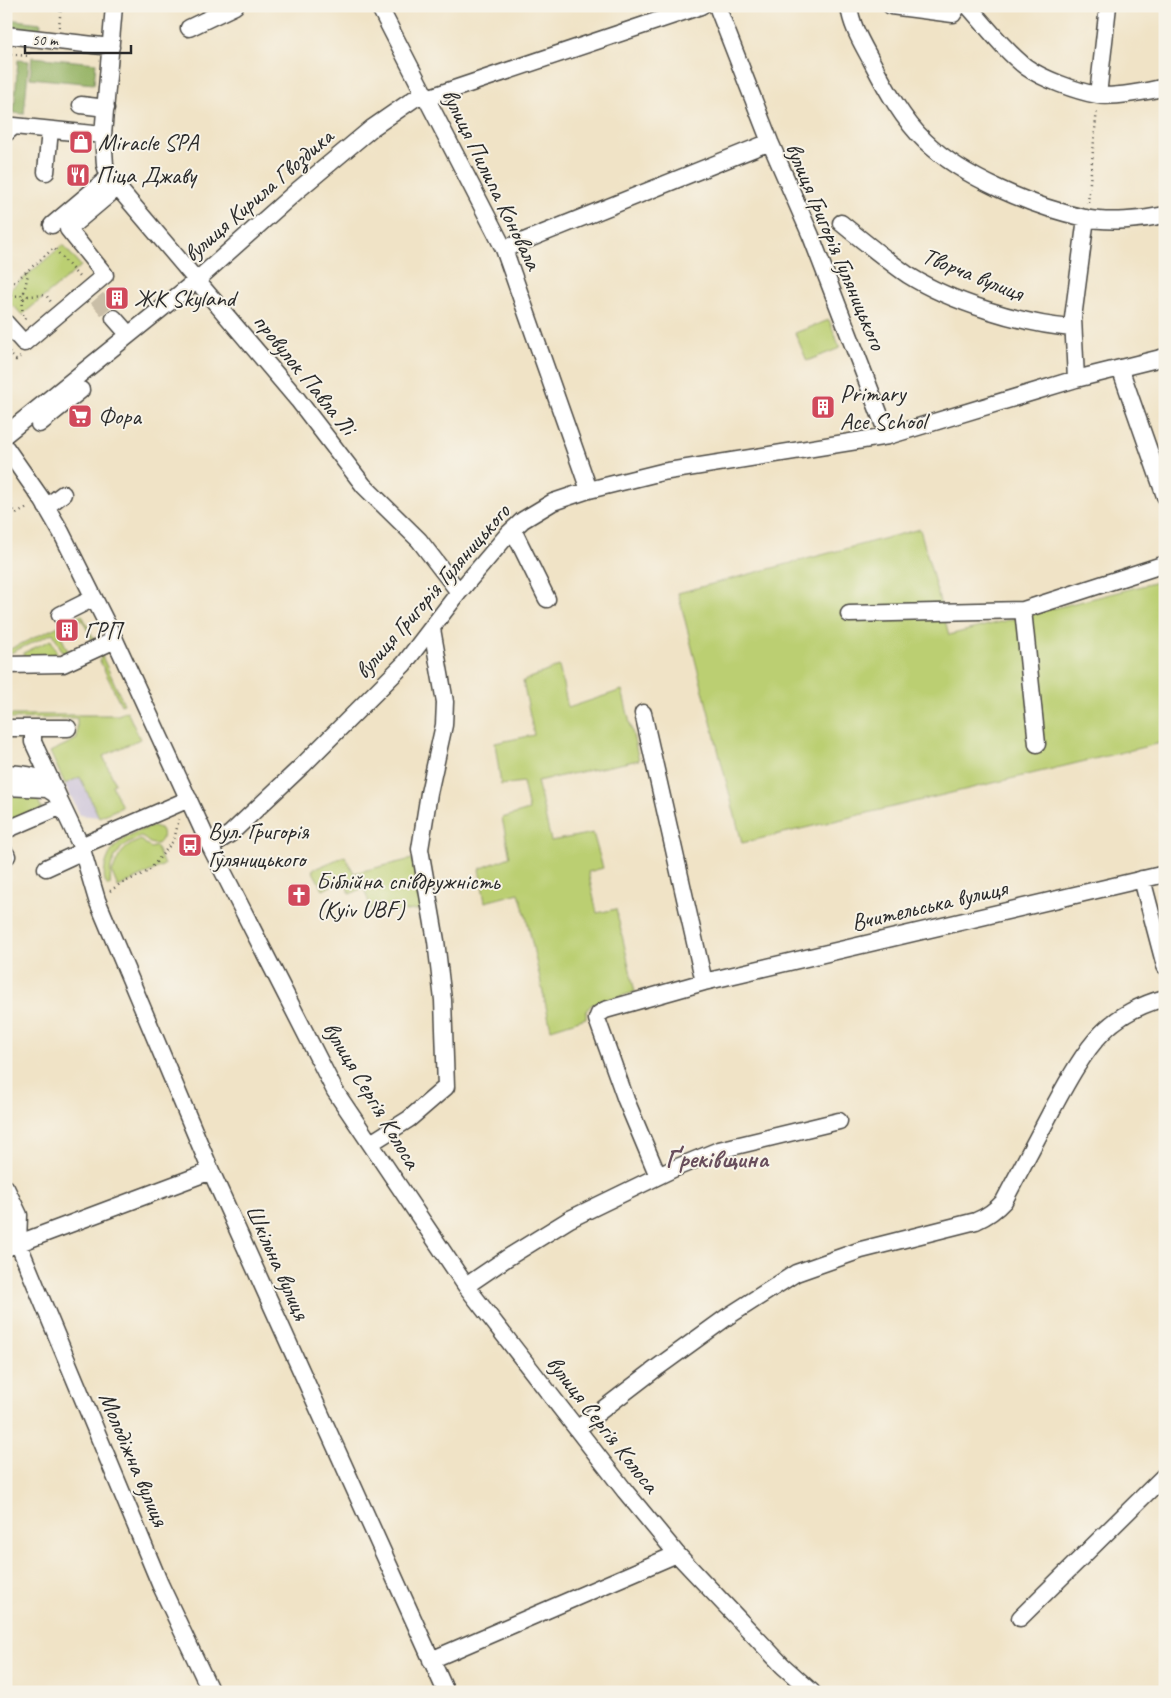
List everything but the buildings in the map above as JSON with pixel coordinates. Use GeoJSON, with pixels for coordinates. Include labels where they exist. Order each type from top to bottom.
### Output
{"type":"FeatureCollection","features":[{"type":"Feature","properties":{"kind":"street","name":"провулок Павла Лі"},"geometry":{"type":"LineString","coordinates":[[114,6],[103,135],[105,165],[114,182],[298,400],[364,486],[419,540],[460,592]]}},
{"type":"Feature","properties":{"kind":"street"},"geometry":{"type":"LineString","coordinates":[[189,28],[235,6]]}},
{"type":"Feature","properties":{"kind":"street","name":"вулиця Пилипа Коновала"},"geometry":{"type":"LineString","coordinates":[[380,6],[504,249],[589,490]]}},
{"type":"Feature","properties":{"kind":"street","name":"вулиця Кирила Гвоздика"},"geometry":{"type":"LineString","coordinates":[[7,438],[56,402],[128,335],[197,280],[298,190],[372,128],[425,95],[701,6]]}},
{"type":"Feature","properties":{"kind":"street"},"geometry":{"type":"LineString","coordinates":[[717,6],[770,142]]}},
{"type":"Feature","properties":{"kind":"street"},"geometry":{"type":"LineString","coordinates":[[849,6],[852,21],[877,71],[904,116],[925,141],[947,159],[978,179],[1031,202],[1086,218],[1123,220],[1165,215]]}},
{"type":"Feature","properties":{"kind":"street"},"geometry":{"type":"LineString","coordinates":[[891,6],[953,14],[958,6]]}},
{"type":"Feature","properties":{"kind":"street"},"geometry":{"type":"LineString","coordinates":[[968,6],[1012,54],[1027,68],[1038,74],[1098,95],[1149,92],[1165,88]]}},
{"type":"Feature","properties":{"kind":"street"},"geometry":{"type":"LineString","coordinates":[[1098,95],[1108,6]]}},
{"type":"Feature","properties":{"kind":"street"},"geometry":{"type":"LineString","coordinates":[[6,35],[111,47]]}},
{"type":"Feature","properties":{"kind":"street"},"geometry":{"type":"LineString","coordinates":[[81,105],[106,108]]}},
{"type":"Feature","properties":{"kind":"street"},"geometry":{"type":"LineString","coordinates":[[6,133],[14,126],[103,135]]}},
{"type":"Feature","properties":{"kind":"street"},"geometry":{"type":"LineString","coordinates":[[46,172],[50,130]]}},
{"type":"Feature","properties":{"kind":"street","name":"вулиця Григорія Гуляницького"},"geometry":{"type":"LineString","coordinates":[[504,249],[770,142],[811,236],[888,436]]}},
{"type":"Feature","properties":{"kind":"street"},"geometry":{"type":"LineString","coordinates":[[52,225],[114,182]]}},
{"type":"Feature","properties":{"kind":"street"},"geometry":{"type":"LineString","coordinates":[[6,323],[24,343],[93,293],[106,275],[68,229],[114,182]]}},
{"type":"Feature","properties":{"kind":"street"},"geometry":{"type":"LineString","coordinates":[[1076,379],[1072,328],[1086,218]]}},
{"type":"Feature","properties":{"kind":"street","name":"Творча вулиця"},"geometry":{"type":"LineString","coordinates":[[841,223],[874,251],[910,276],[940,291],[1016,318],[1050,326],[1072,328]]}},
{"type":"Feature","properties":{"kind":"street"},"geometry":{"type":"LineString","coordinates":[[114,318],[128,335]]}},
{"type":"Feature","properties":{"kind":"street","name":"вулиця Григорія Гуляницького"},"geometry":{"type":"LineString","coordinates":[[210,846],[230,834],[303,765],[404,664],[509,533],[523,520],[553,502],[589,490],[662,472],[888,436],[1076,379],[1165,356]]}},
{"type":"Feature","properties":{"kind":"street"},"geometry":{"type":"LineString","coordinates":[[1120,368],[1165,496]]}},
{"type":"Feature","properties":{"kind":"street"},"geometry":{"type":"LineString","coordinates":[[39,424],[56,402],[80,390]]}},
{"type":"Feature","properties":{"kind":"street","name":"вулиця Сергія Колоса"},"geometry":{"type":"LineString","coordinates":[[7,438],[39,506],[61,532],[115,640],[184,801],[210,846],[336,1091],[466,1286],[576,1429],[677,1554],[783,1666],[812,1692]]}},
{"type":"Feature","properties":{"kind":"street"},"geometry":{"type":"LineString","coordinates":[[39,506],[63,494]]}},
{"type":"Feature","properties":{"kind":"street"},"geometry":{"type":"LineString","coordinates":[[509,533],[516,536],[547,599]]}},
{"type":"Feature","properties":{"kind":"street"},"geometry":{"type":"LineString","coordinates":[[849,614],[1023,610],[1165,564]]}},
{"type":"Feature","properties":{"kind":"street"},"geometry":{"type":"LineString","coordinates":[[60,614],[94,598]]}},
{"type":"Feature","properties":{"kind":"street"},"geometry":{"type":"LineString","coordinates":[[1023,610],[1037,744]]}},
{"type":"Feature","properties":{"kind":"street"},"geometry":{"type":"LineString","coordinates":[[371,1144],[409,1119],[446,1087],[442,990],[436,941],[420,849],[429,793],[444,725],[445,702],[432,629]]}},
{"type":"Feature","properties":{"kind":"street"},"geometry":{"type":"LineString","coordinates":[[6,665],[63,664],[115,640]]}},
{"type":"Feature","properties":{"kind":"street"},"geometry":{"type":"LineString","coordinates":[[643,714],[704,982]]}},
{"type":"Feature","properties":{"kind":"street"},"geometry":{"type":"LineString","coordinates":[[6,728],[68,728]]}},
{"type":"Feature","properties":{"kind":"street"},"geometry":{"type":"LineString","coordinates":[[33,728],[33,742],[61,804]]}},
{"type":"Feature","properties":{"kind":"street"},"geometry":{"type":"LineString","coordinates":[[6,773],[28,774],[40,778],[52,788],[61,804]]}},
{"type":"Feature","properties":{"kind":"street"},"geometry":{"type":"LineString","coordinates":[[6,787],[47,789],[54,794],[61,804]]}},
{"type":"Feature","properties":{"kind":"street"},"geometry":{"type":"LineString","coordinates":[[46,868],[184,801]]}},
{"type":"Feature","properties":{"kind":"street"},"geometry":{"type":"LineString","coordinates":[[6,830],[61,804]]}},
{"type":"Feature","properties":{"kind":"street","name":"Шкільна вулиця"},"geometry":{"type":"LineString","coordinates":[[61,804],[82,849],[97,900],[211,1171],[446,1692]]}},
{"type":"Feature","properties":{"kind":"street","name":"Вчительська вулиця"},"geometry":{"type":"LineString","coordinates":[[658,1176],[626,1100],[597,1019],[605,1010],[704,982],[1165,874]]}},
{"type":"Feature","properties":{"kind":"street"},"geometry":{"type":"LineString","coordinates":[[1142,879],[1165,966]]}},
{"type":"Feature","properties":{"kind":"street"},"geometry":{"type":"LineString","coordinates":[[576,1429],[658,1366],[727,1317],[796,1273],[861,1250],[976,1221],[988,1216],[1004,1201],[1064,1089],[1079,1064],[1102,1033],[1121,1017],[1165,998]]}},
{"type":"Feature","properties":{"kind":"street"},"geometry":{"type":"LineString","coordinates":[[466,1286],[570,1219],[673,1168],[719,1150],[839,1121]]}},
{"type":"Feature","properties":{"kind":"street"},"geometry":{"type":"LineString","coordinates":[[12,1245],[211,1171]]}},
{"type":"Feature","properties":{"kind":"street"},"geometry":{"type":"LineString","coordinates":[[6,1188],[19,1215],[12,1245]]}},
{"type":"Feature","properties":{"kind":"street","name":"Молодіжна вулиця"},"geometry":{"type":"LineString","coordinates":[[12,1245],[160,1584],[212,1692]]}},
{"type":"Feature","properties":{"kind":"street"},"geometry":{"type":"LineString","coordinates":[[1020,1618],[1165,1476]]}},
{"type":"Feature","properties":{"kind":"street"},"geometry":{"type":"LineString","coordinates":[[431,1660],[677,1554]]}},
{"type":"Feature","properties":{"kind":"path"},"geometry":{"type":"LineString","coordinates":[[6,54],[29,56],[30,45]]}},
{"type":"Feature","properties":{"kind":"path"},"geometry":{"type":"LineString","coordinates":[[1086,218],[1098,95]]}},
{"type":"Feature","properties":{"kind":"path"},"geometry":{"type":"LineString","coordinates":[[6,289],[54,248],[93,293]]}},
{"type":"Feature","properties":{"kind":"path"},"geometry":{"type":"LineString","coordinates":[[21,296],[24,292],[28,274],[26,272]]}},
{"type":"Feature","properties":{"kind":"path"},"geometry":{"type":"LineString","coordinates":[[24,292],[28,296]]}},
{"type":"Feature","properties":{"kind":"path"},"geometry":{"type":"LineString","coordinates":[[6,295],[21,296],[24,299]]}},
{"type":"Feature","properties":{"kind":"path"},"geometry":{"type":"LineString","coordinates":[[22,315],[24,299],[28,296],[46,295]]}},
{"type":"Feature","properties":{"kind":"path"},"geometry":{"type":"LineString","coordinates":[[6,497],[16,514],[39,506]]}},
{"type":"Feature","properties":{"kind":"path"},"geometry":{"type":"LineString","coordinates":[[97,900],[120,884],[148,871],[174,840],[184,801]]}},
{"type":"Feature","properties":{"kind":"shaded area"},"geometry":{"type":"Polygon","coordinates":[[[80,777],[99,817],[80,815],[65,784],[80,777]]]}},
{"type":"Feature","properties":{"kind":"green space"},"geometry":{"type":"Polygon","coordinates":[[[7,19],[41,23],[40,30],[6,26],[7,19]]]}},
{"type":"Feature","properties":{"kind":"green space"},"geometry":{"type":"Polygon","coordinates":[[[32,57],[96,63],[94,84],[30,78],[32,57]]]}},
{"type":"Feature","properties":{"kind":"green space"},"geometry":{"type":"Polygon","coordinates":[[[18,60],[29,61],[24,114],[14,113],[18,60]]]}},
{"type":"Feature","properties":{"kind":"green space"},"geometry":{"type":"Polygon","coordinates":[[[63,245],[81,266],[22,315],[14,306],[8,310],[6,308],[6,293],[63,245]]]}},
{"type":"Feature","properties":{"kind":"green space"},"geometry":{"type":"Polygon","coordinates":[[[829,320],[840,348],[807,361],[795,333],[829,320]]]}},
{"type":"Feature","properties":{"kind":"green space"},"geometry":{"type":"Polygon","coordinates":[[[920,529],[949,635],[1165,580],[1165,742],[742,843],[678,593],[920,529]]]}},
{"type":"Feature","properties":{"kind":"green space"},"geometry":{"type":"Polygon","coordinates":[[[82,615],[97,645],[95,646],[82,619],[58,630],[68,651],[63,653],[53,633],[6,655],[6,651],[82,615]]]}},
{"type":"Feature","properties":{"kind":"green space"},"geometry":{"type":"Polygon","coordinates":[[[51,640],[57,653],[46,658],[25,659],[23,653],[51,640]]]}},
{"type":"Feature","properties":{"kind":"green space"},"geometry":{"type":"Polygon","coordinates":[[[101,654],[124,704],[121,705],[100,661],[101,654]]]}},
{"type":"Feature","properties":{"kind":"green space"},"geometry":{"type":"Polygon","coordinates":[[[559,666],[568,708],[622,690],[639,760],[537,781],[551,841],[593,833],[603,868],[588,872],[597,913],[616,909],[635,992],[591,1005],[586,1011],[586,1018],[551,1029],[527,920],[519,893],[485,902],[479,869],[510,857],[502,818],[529,810],[523,782],[501,785],[495,743],[534,735],[523,681],[559,666]]]}},
{"type":"Feature","properties":{"kind":"green space"},"geometry":{"type":"Polygon","coordinates":[[[127,711],[140,739],[103,756],[115,783],[112,785],[122,807],[99,817],[80,777],[65,784],[50,752],[77,739],[77,718],[6,719],[6,715],[118,715],[127,711]]]}},
{"type":"Feature","properties":{"kind":"green space"},"geometry":{"type":"Polygon","coordinates":[[[6,796],[36,796],[42,809],[6,824],[6,796]]]}},
{"type":"Feature","properties":{"kind":"green space"},"geometry":{"type":"Polygon","coordinates":[[[154,826],[161,829],[163,835],[159,843],[150,843],[140,837],[122,847],[111,867],[110,885],[108,886],[104,872],[112,851],[123,839],[138,831],[154,826]]]}},
{"type":"Feature","properties":{"kind":"green space"},"geometry":{"type":"Polygon","coordinates":[[[141,840],[151,848],[156,846],[164,865],[118,887],[112,873],[117,861],[125,849],[141,840]]]}},
{"type":"Feature","properties":{"kind":"green space"},"geometry":{"type":"Polygon","coordinates":[[[345,856],[354,873],[412,859],[422,909],[373,915],[364,888],[350,894],[343,880],[323,890],[312,870],[345,856]]]}},
{"type":"Feature","properties":{"kind":"tunnel"},"geometry":{"type":"LineString","coordinates":[[97,298],[114,318]]}},
{"type":"Feature","properties":{"kind":"place","name":"Мiracle SPA"},"geometry":{"type":"Point","coordinates":[81,142]}},
{"type":"Feature","properties":{"kind":"place","name":"Піца Джаву"},"geometry":{"type":"Point","coordinates":[78,175]}},
{"type":"Feature","properties":{"kind":"place","name":"ЖК Skyland"},"geometry":{"type":"Point","coordinates":[117,298]}},
{"type":"Feature","properties":{"kind":"place","name":"Primary Ace School"},"geometry":{"type":"Point","coordinates":[823,407]}},
{"type":"Feature","properties":{"kind":"place","name":"Фора"},"geometry":{"type":"Point","coordinates":[80,416]}},
{"type":"Feature","properties":{"kind":"place","name":"ГРП"},"geometry":{"type":"Point","coordinates":[67,630]}},
{"type":"Feature","properties":{"kind":"place","name":"Вул. Григорія Гуляницького"},"geometry":{"type":"Point","coordinates":[190,845]}},
{"type":"Feature","properties":{"kind":"place","name":"Біблійна співдружність (Kyiv UBF)"},"geometry":{"type":"Point","coordinates":[299,895]}},
{"type":"Feature","properties":{"kind":"district","name":"Ґреківщина"},"geometry":{"type":"Point","coordinates":[717,1158]}}]}
